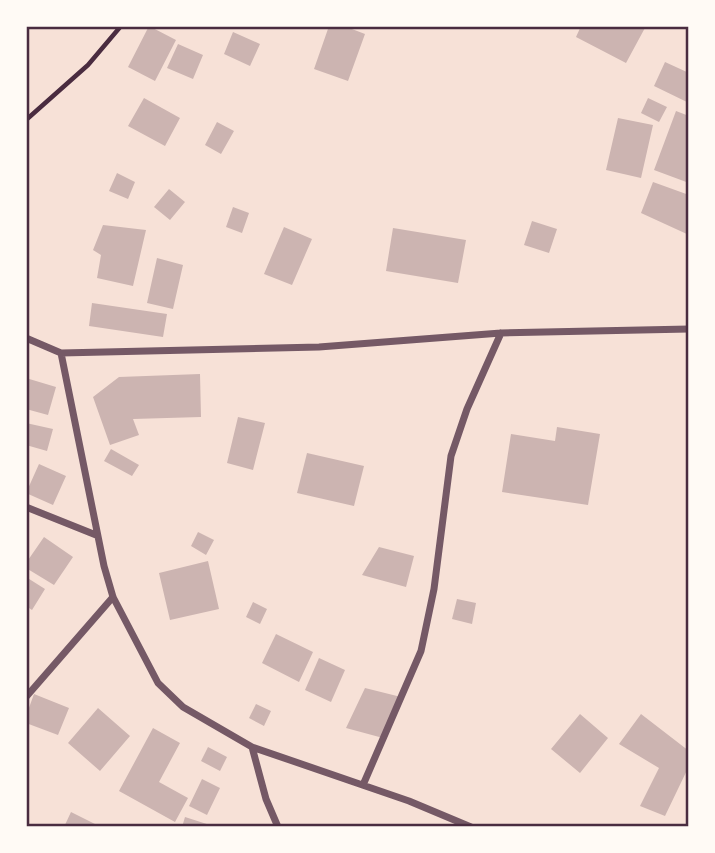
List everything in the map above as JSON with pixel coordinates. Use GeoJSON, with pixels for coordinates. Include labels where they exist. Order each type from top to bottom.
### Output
{"type":"FeatureCollection","features":[{"type":"Feature","properties":{"kind":"street"},"geometry":{"type":"LineString","coordinates":[[26,338],[61,353],[319,347],[500,332],[689,329]]}},
{"type":"Feature","properties":{"kind":"street"},"geometry":{"type":"LineString","coordinates":[[363,785],[421,651],[434,589],[451,456],[467,409],[500,332]]}},
{"type":"Feature","properties":{"kind":"street"},"geometry":{"type":"LineString","coordinates":[[61,353],[96,535],[113,597],[158,683],[183,707],[252,747],[363,785],[471,827]]}},
{"type":"Feature","properties":{"kind":"street"},"geometry":{"type":"LineString","coordinates":[[26,507],[96,535]]}},
{"type":"Feature","properties":{"kind":"street"},"geometry":{"type":"LineString","coordinates":[[26,697],[113,597]]}},
{"type":"Feature","properties":{"kind":"street"},"geometry":{"type":"LineString","coordinates":[[252,747],[278,827]]}},
{"type":"Feature","properties":{"kind":"path"},"geometry":{"type":"LineString","coordinates":[[26,120],[88,65],[121,26]]}},
{"type":"Feature","properties":{"kind":"building"},"geometry":{"type":"Polygon","coordinates":[[[149,26],[176,40],[155,81],[128,67],[149,26]]]}},
{"type":"Feature","properties":{"kind":"building"},"geometry":{"type":"Polygon","coordinates":[[[329,26],[344,26],[365,34],[348,81],[314,69],[329,26]]]}},
{"type":"Feature","properties":{"kind":"building"},"geometry":{"type":"Polygon","coordinates":[[[581,26],[646,26],[626,63],[576,37],[581,26]]]}},
{"type":"Feature","properties":{"kind":"building"},"geometry":{"type":"Polygon","coordinates":[[[233,32],[260,44],[250,66],[224,54],[233,32]]]}},
{"type":"Feature","properties":{"kind":"building"},"geometry":{"type":"Polygon","coordinates":[[[178,44],[203,55],[193,79],[167,68],[178,44]]]}},
{"type":"Feature","properties":{"kind":"building"},"geometry":{"type":"Polygon","coordinates":[[[665,62],[689,73],[689,103],[654,86],[665,62]]]}},
{"type":"Feature","properties":{"kind":"building"},"geometry":{"type":"Polygon","coordinates":[[[144,98],[180,118],[165,146],[128,126],[144,98]]]}},
{"type":"Feature","properties":{"kind":"building"},"geometry":{"type":"Polygon","coordinates":[[[648,98],[667,107],[659,122],[641,113],[648,98]]]}},
{"type":"Feature","properties":{"kind":"building"},"geometry":{"type":"Polygon","coordinates":[[[676,111],[689,116],[689,183],[654,170],[676,111]]]}},
{"type":"Feature","properties":{"kind":"building"},"geometry":{"type":"Polygon","coordinates":[[[618,118],[653,125],[641,178],[606,170],[618,118]]]}},
{"type":"Feature","properties":{"kind":"building"},"geometry":{"type":"Polygon","coordinates":[[[217,122],[234,131],[221,154],[205,145],[217,122]]]}},
{"type":"Feature","properties":{"kind":"building"},"geometry":{"type":"Polygon","coordinates":[[[117,173],[135,182],[128,199],[109,191],[117,173]]]}},
{"type":"Feature","properties":{"kind":"building"},"geometry":{"type":"Polygon","coordinates":[[[653,182],[689,195],[689,235],[641,213],[653,182]]]}},
{"type":"Feature","properties":{"kind":"building"},"geometry":{"type":"Polygon","coordinates":[[[169,189],[185,202],[170,220],[154,207],[169,189]]]}},
{"type":"Feature","properties":{"kind":"building"},"geometry":{"type":"Polygon","coordinates":[[[233,207],[249,213],[242,233],[226,227],[233,207]]]}},
{"type":"Feature","properties":{"kind":"building"},"geometry":{"type":"Polygon","coordinates":[[[532,221],[557,229],[549,253],[524,245],[532,221]]]}},
{"type":"Feature","properties":{"kind":"building"},"geometry":{"type":"Polygon","coordinates":[[[103,225],[146,230],[133,286],[97,278],[101,255],[93,250],[103,225]]]}},
{"type":"Feature","properties":{"kind":"building"},"geometry":{"type":"Polygon","coordinates":[[[284,227],[312,239],[292,285],[264,274],[284,227]]]}},
{"type":"Feature","properties":{"kind":"building"},"geometry":{"type":"Polygon","coordinates":[[[393,228],[466,240],[458,283],[386,271],[393,228]]]}},
{"type":"Feature","properties":{"kind":"building"},"geometry":{"type":"Polygon","coordinates":[[[157,258],[183,265],[173,309],[147,303],[157,258]]]}},
{"type":"Feature","properties":{"kind":"building"},"geometry":{"type":"Polygon","coordinates":[[[92,303],[167,314],[163,337],[89,326],[92,303]]]}},
{"type":"Feature","properties":{"kind":"building"},"geometry":{"type":"Polygon","coordinates":[[[200,374],[201,417],[133,419],[139,435],[110,445],[93,397],[119,377],[200,374]]]}},
{"type":"Feature","properties":{"kind":"building"},"geometry":{"type":"Polygon","coordinates":[[[26,378],[56,387],[48,415],[26,409],[26,378]]]}},
{"type":"Feature","properties":{"kind":"building"},"geometry":{"type":"Polygon","coordinates":[[[238,417],[265,423],[253,470],[227,463],[238,417]]]}},
{"type":"Feature","properties":{"kind":"building"},"geometry":{"type":"Polygon","coordinates":[[[26,423],[53,429],[47,451],[26,445],[26,423]]]}},
{"type":"Feature","properties":{"kind":"building"},"geometry":{"type":"Polygon","coordinates":[[[557,427],[600,434],[588,505],[502,492],[511,434],[555,441],[557,427]]]}},
{"type":"Feature","properties":{"kind":"building"},"geometry":{"type":"Polygon","coordinates":[[[111,449],[139,465],[132,476],[104,461],[111,449]]]}},
{"type":"Feature","properties":{"kind":"building"},"geometry":{"type":"Polygon","coordinates":[[[307,453],[364,466],[354,506],[297,493],[307,453]]]}},
{"type":"Feature","properties":{"kind":"building"},"geometry":{"type":"Polygon","coordinates":[[[39,464],[66,476],[53,505],[26,493],[39,464]]]}},
{"type":"Feature","properties":{"kind":"building"},"geometry":{"type":"Polygon","coordinates":[[[198,532],[214,540],[206,555],[191,546],[198,532]]]}},
{"type":"Feature","properties":{"kind":"building"},"geometry":{"type":"Polygon","coordinates":[[[44,537],[73,557],[54,585],[26,568],[26,563],[44,537]]]}},
{"type":"Feature","properties":{"kind":"building"},"geometry":{"type":"Polygon","coordinates":[[[379,547],[414,556],[406,587],[362,575],[379,547]]]}},
{"type":"Feature","properties":{"kind":"building"},"geometry":{"type":"Polygon","coordinates":[[[208,561],[219,609],[170,620],[159,573],[208,561]]]}},
{"type":"Feature","properties":{"kind":"building"},"geometry":{"type":"Polygon","coordinates":[[[26,577],[45,589],[32,610],[26,606],[26,577]]]}},
{"type":"Feature","properties":{"kind":"building"},"geometry":{"type":"Polygon","coordinates":[[[457,599],[476,603],[472,624],[452,619],[457,599]]]}},
{"type":"Feature","properties":{"kind":"building"},"geometry":{"type":"Polygon","coordinates":[[[253,602],[267,609],[260,624],[246,617],[253,602]]]}},
{"type":"Feature","properties":{"kind":"building"},"geometry":{"type":"Polygon","coordinates":[[[276,634],[313,652],[299,682],[262,663],[276,634]]]}},
{"type":"Feature","properties":{"kind":"building"},"geometry":{"type":"Polygon","coordinates":[[[319,658],[345,670],[331,702],[305,690],[319,658]]]}},
{"type":"Feature","properties":{"kind":"building"},"geometry":{"type":"Polygon","coordinates":[[[365,688],[401,697],[383,738],[346,728],[365,688]]]}},
{"type":"Feature","properties":{"kind":"building"},"geometry":{"type":"Polygon","coordinates":[[[34,694],[69,708],[58,735],[26,723],[34,694]]]}},
{"type":"Feature","properties":{"kind":"building"},"geometry":{"type":"Polygon","coordinates":[[[256,704],[271,711],[264,726],[249,718],[256,704]]]}},
{"type":"Feature","properties":{"kind":"building"},"geometry":{"type":"Polygon","coordinates":[[[98,708],[130,736],[100,771],[68,743],[98,708]]]}},
{"type":"Feature","properties":{"kind":"building"},"geometry":{"type":"Polygon","coordinates":[[[580,714],[608,738],[580,773],[551,749],[580,714]]]}},
{"type":"Feature","properties":{"kind":"building"},"geometry":{"type":"Polygon","coordinates":[[[641,714],[689,751],[689,766],[665,816],[640,806],[659,768],[619,744],[641,714]]]}},
{"type":"Feature","properties":{"kind":"building"},"geometry":{"type":"Polygon","coordinates":[[[153,728],[180,743],[159,782],[188,798],[175,822],[119,791],[153,728]]]}},
{"type":"Feature","properties":{"kind":"building"},"geometry":{"type":"Polygon","coordinates":[[[208,747],[227,757],[220,771],[201,761],[208,747]]]}},
{"type":"Feature","properties":{"kind":"building"},"geometry":{"type":"Polygon","coordinates":[[[202,779],[220,788],[207,815],[189,806],[202,779]]]}},
{"type":"Feature","properties":{"kind":"building"},"geometry":{"type":"Polygon","coordinates":[[[71,812],[101,827],[64,827],[71,812]]]}},
{"type":"Feature","properties":{"kind":"building"},"geometry":{"type":"Polygon","coordinates":[[[185,817],[213,826],[213,827],[182,827],[185,817]]]}}]}
